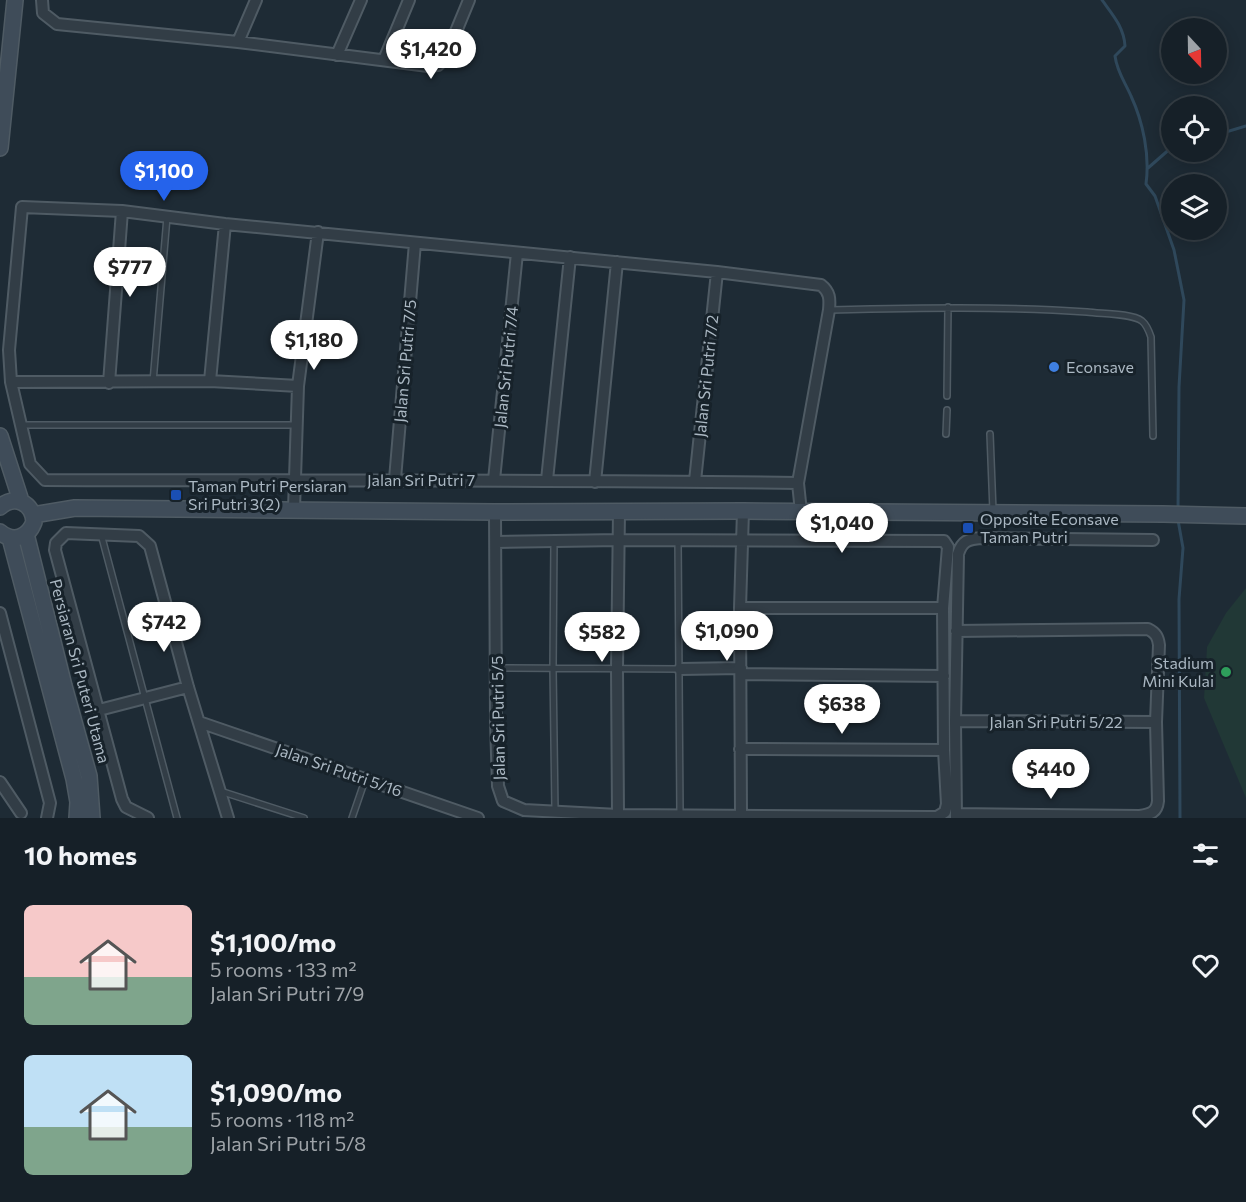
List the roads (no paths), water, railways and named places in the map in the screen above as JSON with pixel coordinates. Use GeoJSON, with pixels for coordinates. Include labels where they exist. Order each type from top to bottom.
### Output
{"type":"FeatureCollection","features":[{"type":"Feature","properties":{"kind":"street"},"geometry":{"type":"LineString","coordinates":[[0,148],[15,0]]}},
{"type":"Feature","properties":{"kind":"street"},"geometry":{"type":"LineString","coordinates":[[42,0],[43,13],[57,24],[238,42],[428,66],[438,65],[445,58],[469,0]]}},
{"type":"Feature","properties":{"kind":"street"},"geometry":{"type":"LineString","coordinates":[[238,42],[256,0]]}},
{"type":"Feature","properties":{"kind":"street"},"geometry":{"type":"LineString","coordinates":[[337,55],[361,0]]}},
{"type":"Feature","properties":{"kind":"street"},"geometry":{"type":"LineString","coordinates":[[384,60],[409,0]]}},
{"type":"Feature","properties":{"kind":"street"},"geometry":{"type":"LineString","coordinates":[[21,425],[11,382],[9,350],[22,207],[122,212],[717,272],[821,285],[827,289],[829,310],[798,483],[801,512]]}},
{"type":"Feature","properties":{"kind":"street"},"geometry":{"type":"LineString","coordinates":[[109,382],[122,212]]}},
{"type":"Feature","properties":{"kind":"street"},"geometry":{"type":"LineString","coordinates":[[210,381],[225,224]]}},
{"type":"Feature","properties":{"kind":"street"},"geometry":{"type":"LineString","coordinates":[[294,509],[298,386],[318,232]]}},
{"type":"Feature","properties":{"kind":"street","name":"Jalan Sri Putri 7/5"},"geometry":{"type":"LineString","coordinates":[[394,479],[415,243]]}},
{"type":"Feature","properties":{"kind":"street","name":"Jalan Sri Putri 7/4"},"geometry":{"type":"LineString","coordinates":[[494,480],[517,253]]}},
{"type":"Feature","properties":{"kind":"street"},"geometry":{"type":"LineString","coordinates":[[546,480],[570,257]]}},
{"type":"Feature","properties":{"kind":"street"},"geometry":{"type":"LineString","coordinates":[[595,482],[617,262]]}},
{"type":"Feature","properties":{"kind":"street","name":"Jalan Sri Putri 7/2"},"geometry":{"type":"LineString","coordinates":[[695,481],[717,272]]}},
{"type":"Feature","properties":{"kind":"street"},"geometry":{"type":"LineString","coordinates":[[11,382],[210,381],[298,386]]}},
{"type":"Feature","properties":{"kind":"street","name":"Jalan Sri Putri 7"},"geometry":{"type":"LineString","coordinates":[[21,425],[30,464],[45,480],[394,479],[798,483]]}},
{"type":"Feature","properties":{"kind":"street"},"geometry":{"type":"LineString","coordinates":[[0,436],[21,501]]}},
{"type":"Feature","properties":{"kind":"street"},"geometry":{"type":"LineString","coordinates":[[1,500],[21,501],[26,504],[33,515],[31,529],[26,534],[19,538],[5,535]]}},
{"type":"Feature","properties":{"kind":"street"},"geometry":{"type":"LineString","coordinates":[[33,515],[75,508],[1246,516]]}},
{"type":"Feature","properties":{"kind":"street"},"geometry":{"type":"LineString","coordinates":[[741,814],[742,511]]}},
{"type":"Feature","properties":{"kind":"street","name":"Jalan Sri Putri 5/5"},"geometry":{"type":"LineString","coordinates":[[495,512],[496,722],[500,794],[503,801],[524,810],[618,815],[927,817],[952,814],[1148,814],[1157,808],[1158,801],[1156,722]]}},
{"type":"Feature","properties":{"kind":"street"},"geometry":{"type":"LineString","coordinates":[[618,815],[616,668],[620,512]]}},
{"type":"Feature","properties":{"kind":"street"},"geometry":{"type":"LineString","coordinates":[[143,816],[126,807],[122,799],[55,550],[56,543],[66,533],[139,536],[145,539],[150,546],[188,687],[228,818]]}},
{"type":"Feature","properties":{"kind":"street","name":"Persiaran Sri Puteri Utama"},"geometry":{"type":"LineString","coordinates":[[26,534],[89,776],[92,818]]}},
{"type":"Feature","properties":{"kind":"street","name":"Persiaran Sri Puteri Utama"},"geometry":{"type":"LineString","coordinates":[[5,535],[74,779],[78,802],[77,818]]}},
{"type":"Feature","properties":{"kind":"street"},"geometry":{"type":"LineString","coordinates":[[952,814],[960,546],[966,540],[981,538],[1154,540]]}},
{"type":"Feature","properties":{"kind":"street"},"geometry":{"type":"LineString","coordinates":[[496,542],[619,540],[944,542],[948,547],[943,608],[944,750],[947,804],[952,814]]}},
{"type":"Feature","properties":{"kind":"street"},"geometry":{"type":"LineString","coordinates":[[740,608],[943,608]]}},
{"type":"Feature","properties":{"kind":"street"},"geometry":{"type":"LineString","coordinates":[[0,613],[3,632],[50,802],[47,818]]}},
{"type":"Feature","properties":{"kind":"street"},"geometry":{"type":"LineString","coordinates":[[956,631],[1149,629],[1158,638],[1159,645],[1156,722]]}},
{"type":"Feature","properties":{"kind":"street"},"geometry":{"type":"LineString","coordinates":[[680,669],[944,676]]}},
{"type":"Feature","properties":{"kind":"street"},"geometry":{"type":"LineString","coordinates":[[99,710],[188,687]]}},
{"type":"Feature","properties":{"kind":"street","name":"Jalan Sri Putri 5/22"},"geometry":{"type":"LineString","coordinates":[[955,721],[1156,722]]}},
{"type":"Feature","properties":{"kind":"street","name":"Jalan Sri Putri 5/16"},"geometry":{"type":"LineString","coordinates":[[199,722],[478,818]]}},
{"type":"Feature","properties":{"kind":"street"},"geometry":{"type":"LineString","coordinates":[[740,749],[944,750]]}},
{"type":"Feature","properties":{"kind":"street"},"geometry":{"type":"LineString","coordinates":[[0,782],[21,813]]}},
{"type":"Feature","properties":{"kind":"street"},"geometry":{"type":"LineString","coordinates":[[78,802],[84,818]]}},
{"type":"Feature","properties":{"kind":"lane"},"geometry":{"type":"LineString","coordinates":[[153,382],[167,217]]}},
{"type":"Feature","properties":{"kind":"lane"},"geometry":{"type":"LineString","coordinates":[[947,396],[948,307]]}},
{"type":"Feature","properties":{"kind":"lane"},"geometry":{"type":"LineString","coordinates":[[829,310],[948,307],[1029,308],[1107,314],[1143,321],[1151,337],[1153,436]]}},
{"type":"Feature","properties":{"kind":"lane"},"geometry":{"type":"LineString","coordinates":[[946,410],[946,434]]}},
{"type":"Feature","properties":{"kind":"lane"},"geometry":{"type":"LineString","coordinates":[[21,425],[296,425]]}},
{"type":"Feature","properties":{"kind":"lane"},"geometry":{"type":"LineString","coordinates":[[990,434],[993,513]]}},
{"type":"Feature","properties":{"kind":"lane"},"geometry":{"type":"LineString","coordinates":[[101,534],[177,818]]}},
{"type":"Feature","properties":{"kind":"lane"},"geometry":{"type":"LineString","coordinates":[[678,540],[680,814]]}},
{"type":"Feature","properties":{"kind":"lane"},"geometry":{"type":"LineString","coordinates":[[554,541],[555,811]]}},
{"type":"Feature","properties":{"kind":"lane"},"geometry":{"type":"LineString","coordinates":[[497,668],[680,669]]}},
{"type":"Feature","properties":{"kind":"lane"},"geometry":{"type":"LineString","coordinates":[[352,818],[365,779]]}},
{"type":"Feature","properties":{"kind":"lane"},"geometry":{"type":"LineString","coordinates":[[220,791],[304,818]]}},
{"type":"Feature","properties":{"kind":"waterway"},"geometry":{"type":"LineString","coordinates":[[1102,0],[1117,21],[1124,39],[1125,46],[1115,56],[1116,62],[1139,117],[1146,150],[1146,184],[1155,196],[1174,250],[1184,300],[1179,387],[1178,510]]}},
{"type":"Feature","properties":{"kind":"waterway"},"geometry":{"type":"LineString","coordinates":[[1227,132],[1246,126]]}},
{"type":"Feature","properties":{"kind":"waterway"},"geometry":{"type":"LineString","coordinates":[[1148,168],[1161,157]]}},
{"type":"Feature","properties":{"kind":"waterway"},"geometry":{"type":"LineString","coordinates":[[1178,520],[1183,548],[1179,599],[1180,818]]}},
{"type":"Feature","properties":{"kind":"place","name":"Econsave"},"geometry":{"type":"Point","coordinates":[1054,367]}},
{"type":"Feature","properties":{"kind":"place","name":"Taman Putri Persiaran Sri Putri 3(2)"},"geometry":{"type":"Point","coordinates":[176,495]}},
{"type":"Feature","properties":{"kind":"place","name":"Opposite Econsave Taman Putri"},"geometry":{"type":"Point","coordinates":[968,528]}},
{"type":"Feature","properties":{"kind":"place","name":"Stadium Mini Kulai"},"geometry":{"type":"Point","coordinates":[1226,672]}}]}
